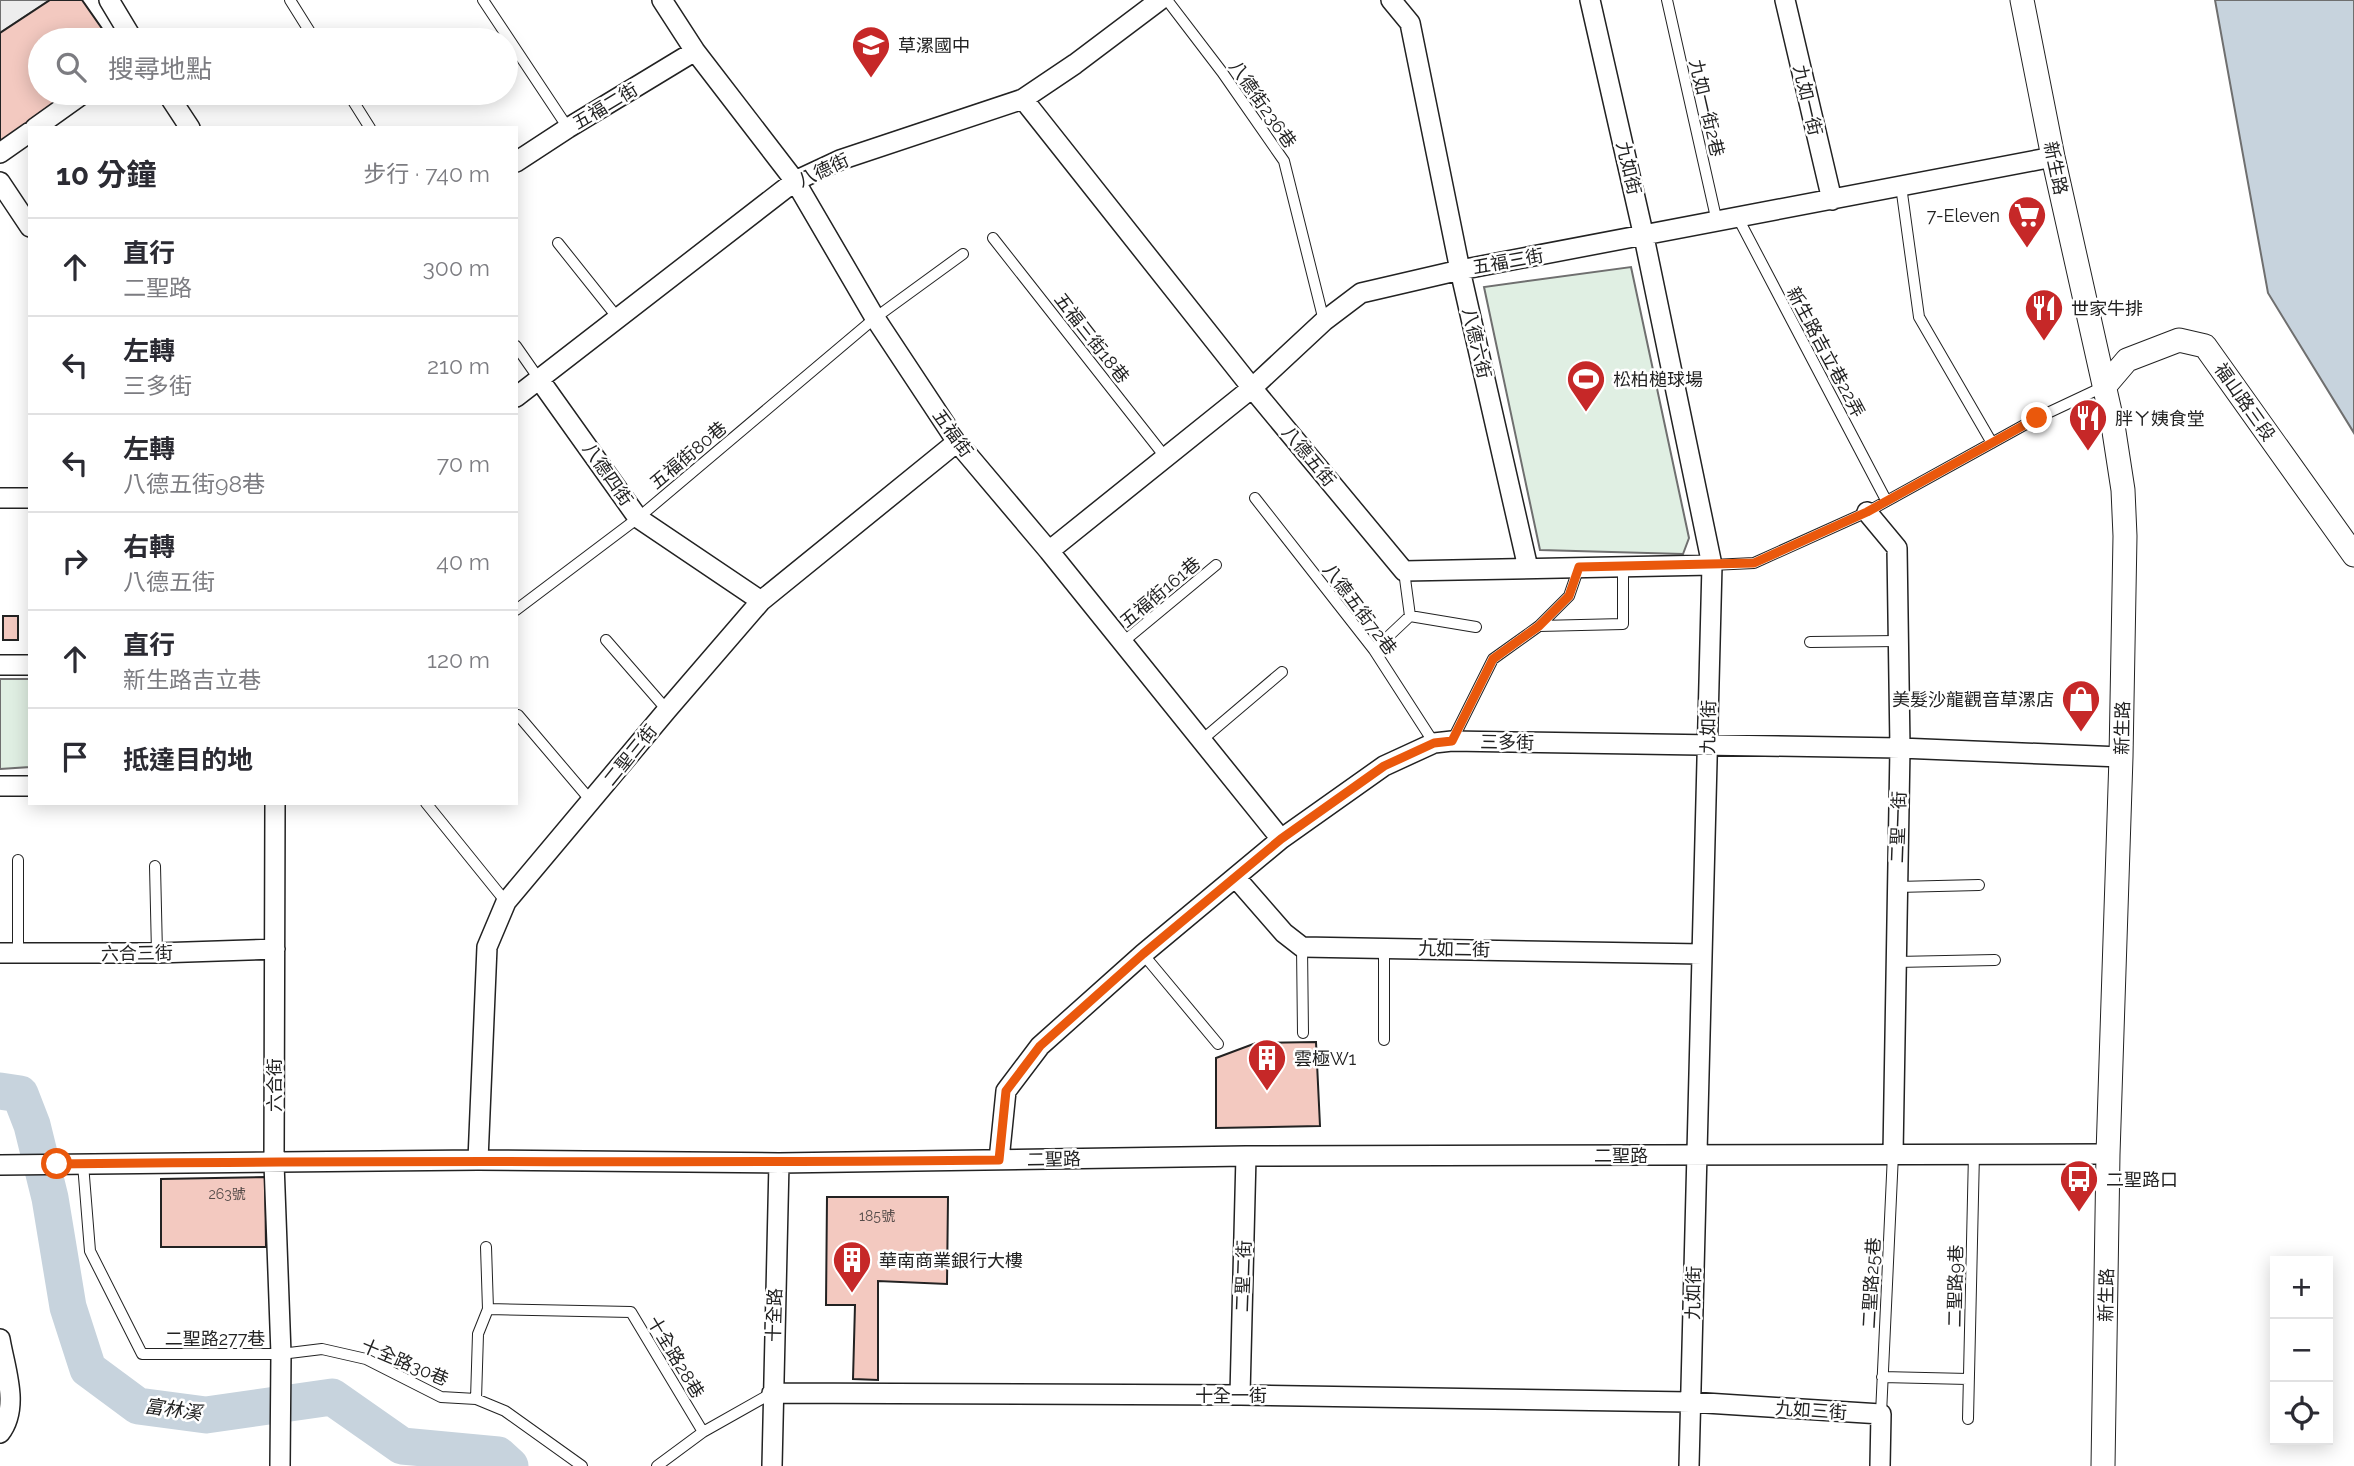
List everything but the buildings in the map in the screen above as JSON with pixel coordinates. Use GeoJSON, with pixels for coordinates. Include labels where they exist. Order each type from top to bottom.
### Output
{"type":"FeatureCollection","features":[{"type":"Feature","properties":{"kind":"street"},"geometry":{"type":"LineString","coordinates":[[109,0],[126,28]]}},
{"type":"Feature","properties":{"kind":"street","name":"五福街"},"geometry":{"type":"LineString","coordinates":[[662,0],[695,51],[794,181],[875,318],[957,442],[1124,642],[1281,839]]}},
{"type":"Feature","properties":{"kind":"street","name":"八德街"},"geometry":{"type":"LineString","coordinates":[[518,395],[794,181],[840,160],[1023,99],[1160,0]]}},
{"type":"Feature","properties":{"kind":"street","name":"八德六街"},"geometry":{"type":"LineString","coordinates":[[1391,0],[1410,23],[1460,270],[1528,568]]}},
{"type":"Feature","properties":{"kind":"street","name":"九如街"},"geometry":{"type":"LineString","coordinates":[[1590,0],[1644,237],[1712,565],[1689,1466]]}},
{"type":"Feature","properties":{"kind":"street","name":"九如一街"},"geometry":{"type":"LineString","coordinates":[[1785,0],[1832,200]]}},
{"type":"Feature","properties":{"kind":"street","name":"新生路"},"geometry":{"type":"LineString","coordinates":[[2022,0],[2053,157],[2104,387],[2123,489],[2126,536],[2108,1154],[2103,1466]]}},
{"type":"Feature","properties":{"kind":"street","name":"五福二街"},"geometry":{"type":"LineString","coordinates":[[518,161],[695,51]]}},
{"type":"Feature","properties":{"kind":"street","name":"八德五街"},"geometry":{"type":"LineString","coordinates":[[1023,99],[1252,388],[1404,571]]}},
{"type":"Feature","properties":{"kind":"street"},"geometry":{"type":"LineString","coordinates":[[38,126],[67,105]]}},
{"type":"Feature","properties":{"kind":"street"},"geometry":{"type":"LineString","coordinates":[[175,105],[189,126]]}},
{"type":"Feature","properties":{"kind":"street"},"geometry":{"type":"LineString","coordinates":[[0,153],[28,133]]}},
{"type":"Feature","properties":{"kind":"street","name":"五福三街"},"geometry":{"type":"LineString","coordinates":[[1049,551],[1252,388],[1324,321],[1361,293],[1460,270],[2053,157]]}},
{"type":"Feature","properties":{"kind":"street"},"geometry":{"type":"LineString","coordinates":[[0,182],[28,224]]}},
{"type":"Feature","properties":{"kind":"street","name":"福山路三段"},"geometry":{"type":"LineString","coordinates":[[2104,387],[2127,360],[2179,340],[2204,346],[2354,555]]}},
{"type":"Feature","properties":{"kind":"street","name":"八德四街"},"geometry":{"type":"LineString","coordinates":[[539,379],[638,518],[761,601]]}},
{"type":"Feature","properties":{"kind":"street","name":"二聖三街"},"geometry":{"type":"LineString","coordinates":[[478,1160],[487,947],[506,902],[761,601],[957,442]]}},
{"type":"Feature","properties":{"kind":"street"},"geometry":{"type":"LineString","coordinates":[[0,498],[28,498]]}},
{"type":"Feature","properties":{"kind":"street","name":"二聖一街"},"geometry":{"type":"LineString","coordinates":[[1867,512],[1897,548],[1900,748],[1893,1154]]}},
{"type":"Feature","properties":{"kind":"street"},"geometry":{"type":"LineString","coordinates":[[1404,571],[1712,565]]}},
{"type":"Feature","properties":{"kind":"street"},"geometry":{"type":"LineString","coordinates":[[0,665],[28,665]]}},
{"type":"Feature","properties":{"kind":"street","name":"三多街"},"geometry":{"type":"LineString","coordinates":[[999,1160],[1006,1091],[1040,1046],[1143,954],[1281,839],[1384,766],[1443,742],[1900,748],[2121,757]]}},
{"type":"Feature","properties":{"kind":"street"},"geometry":{"type":"LineString","coordinates":[[0,786],[28,786]]}},
{"type":"Feature","properties":{"kind":"street","name":"六合街"},"geometry":{"type":"LineString","coordinates":[[275,805],[274,1163],[281,1360],[280,1466]]}},
{"type":"Feature","properties":{"kind":"street"},"geometry":{"type":"LineString","coordinates":[[1236,878],[1284,933],[1301,947]]}},
{"type":"Feature","properties":{"kind":"street","name":"九如二街"},"geometry":{"type":"LineString","coordinates":[[1301,947],[1702,954]]}},
{"type":"Feature","properties":{"kind":"street","name":"六合三街"},"geometry":{"type":"LineString","coordinates":[[9,953],[157,953],[275,949]]}},
{"type":"Feature","properties":{"kind":"street","name":"二聖路"},"geometry":{"type":"LineString","coordinates":[[0,1165],[478,1160],[779,1163],[1246,1156],[2108,1154]]}},
{"type":"Feature","properties":{"kind":"street","name":"二聖二街"},"geometry":{"type":"LineString","coordinates":[[1240,1395],[1246,1156]]}},
{"type":"Feature","properties":{"kind":"street","name":"十全路"},"geometry":{"type":"LineString","coordinates":[[772,1466],[779,1163]]}},
{"type":"Feature","properties":{"kind":"street"},"geometry":{"type":"LineString","coordinates":[[0,1339],[11,1400],[9,1419],[0,1433]]}},
{"type":"Feature","properties":{"kind":"street","name":"十全一街"},"geometry":{"type":"LineString","coordinates":[[772,1393],[1240,1395],[1690,1402]]}},
{"type":"Feature","properties":{"kind":"street","name":"九如三街"},"geometry":{"type":"LineString","coordinates":[[1690,1402],[1881,1414]]}},
{"type":"Feature","properties":{"kind":"street"},"geometry":{"type":"LineString","coordinates":[[1880,1466],[1881,1414]]}},
{"type":"Feature","properties":{"kind":"lane"},"geometry":{"type":"LineString","coordinates":[[290,0],[308,28]]}},
{"type":"Feature","properties":{"kind":"lane"},"geometry":{"type":"LineString","coordinates":[[483,0],[502,28]]}},
{"type":"Feature","properties":{"kind":"lane","name":"八德街236巷"},"geometry":{"type":"LineString","coordinates":[[1167,0],[1222,72],[1284,161],[1324,321]]}},
{"type":"Feature","properties":{"kind":"lane","name":"九如一街2巷"},"geometry":{"type":"LineString","coordinates":[[1667,0],[1717,222]]}},
{"type":"Feature","properties":{"kind":"lane"},"geometry":{"type":"LineString","coordinates":[[518,53],[568,128]]}},
{"type":"Feature","properties":{"kind":"lane"},"geometry":{"type":"LineString","coordinates":[[356,105],[369,126]]}},
{"type":"Feature","properties":{"kind":"lane"},"geometry":{"type":"LineString","coordinates":[[1901,187],[1919,317],[1992,443]]}},
{"type":"Feature","properties":{"kind":"lane","name":"新生路吉立巷22弄"},"geometry":{"type":"LineString","coordinates":[[1738,218],[1886,500]]}},
{"type":"Feature","properties":{"kind":"lane","name":"五福三街18巷"},"geometry":{"type":"LineString","coordinates":[[993,238],[1167,458]]}},
{"type":"Feature","properties":{"kind":"lane"},"geometry":{"type":"LineString","coordinates":[[558,243],[617,317]]}},
{"type":"Feature","properties":{"kind":"lane","name":"五福街80巷"},"geometry":{"type":"LineString","coordinates":[[518,608],[638,518],[875,318],[963,254]]}},
{"type":"Feature","properties":{"kind":"lane"},"geometry":{"type":"LineString","coordinates":[[518,349],[539,379]]}},
{"type":"Feature","properties":{"kind":"lane"},"geometry":{"type":"LineString","coordinates":[[1712,565],[1754,563],[1867,512],[1992,443],[2104,387]]}},
{"type":"Feature","properties":{"kind":"lane","name":"八德五街72巷"},"geometry":{"type":"LineString","coordinates":[[1255,498],[1443,742]]}},
{"type":"Feature","properties":{"kind":"lane","name":"五福街161巷"},"geometry":{"type":"LineString","coordinates":[[1124,642],[1216,565]]}},
{"type":"Feature","properties":{"kind":"lane"},"geometry":{"type":"LineString","coordinates":[[1539,626],[1623,624],[1623,566]]}},
{"type":"Feature","properties":{"kind":"lane"},"geometry":{"type":"LineString","coordinates":[[1443,742],[1493,659],[1539,626],[1569,596],[1579,567]]}},
{"type":"Feature","properties":{"kind":"lane"},"geometry":{"type":"LineString","coordinates":[[1404,571],[1410,616]]}},
{"type":"Feature","properties":{"kind":"lane"},"geometry":{"type":"LineString","coordinates":[[1374,650],[1410,616]]}},
{"type":"Feature","properties":{"kind":"lane"},"geometry":{"type":"LineString","coordinates":[[1410,616],[1476,627]]}},
{"type":"Feature","properties":{"kind":"lane"},"geometry":{"type":"LineString","coordinates":[[606,640],[667,710]]}},
{"type":"Feature","properties":{"kind":"lane"},"geometry":{"type":"LineString","coordinates":[[1810,642],[1898,641]]}},
{"type":"Feature","properties":{"kind":"lane"},"geometry":{"type":"LineString","coordinates":[[1203,739],[1282,672]]}},
{"type":"Feature","properties":{"kind":"lane"},"geometry":{"type":"LineString","coordinates":[[519,715],[592,802]]}},
{"type":"Feature","properties":{"kind":"lane"},"geometry":{"type":"LineString","coordinates":[[428,805],[506,902]]}},
{"type":"Feature","properties":{"kind":"lane"},"geometry":{"type":"LineString","coordinates":[[9,953],[18,860]]}},
{"type":"Feature","properties":{"kind":"lane"},"geometry":{"type":"LineString","coordinates":[[155,866],[157,953]]}},
{"type":"Feature","properties":{"kind":"lane"},"geometry":{"type":"LineString","coordinates":[[1896,887],[1979,885]]}},
{"type":"Feature","properties":{"kind":"lane"},"geometry":{"type":"LineString","coordinates":[[1301,947],[1303,1033]]}},
{"type":"Feature","properties":{"kind":"lane"},"geometry":{"type":"LineString","coordinates":[[1384,947],[1384,1040]]}},
{"type":"Feature","properties":{"kind":"lane"},"geometry":{"type":"LineString","coordinates":[[1143,954],[1218,1044]]}},
{"type":"Feature","properties":{"kind":"lane"},"geometry":{"type":"LineString","coordinates":[[1895,962],[1995,960]]}},
{"type":"Feature","properties":{"kind":"lane","name":"二聖路9巷"},"geometry":{"type":"LineString","coordinates":[[1968,1419],[1974,1153]]}},
{"type":"Feature","properties":{"kind":"lane","name":"二聖路25巷"},"geometry":{"type":"LineString","coordinates":[[1881,1414],[1893,1154]]}},
{"type":"Feature","properties":{"kind":"lane","name":"二聖路277巷"},"geometry":{"type":"LineString","coordinates":[[83,1163],[90,1251],[142,1354],[281,1360]]}},
{"type":"Feature","properties":{"kind":"lane"},"geometry":{"type":"LineString","coordinates":[[476,1399],[478,1334],[488,1309],[486,1247]]}},
{"type":"Feature","properties":{"kind":"lane","name":"十全路28巷"},"geometry":{"type":"LineString","coordinates":[[488,1309],[631,1312],[703,1432]]}},
{"type":"Feature","properties":{"kind":"lane","name":"十全路30巷"},"geometry":{"type":"LineString","coordinates":[[281,1360],[322,1349],[366,1359],[441,1397],[476,1399],[505,1411],[582,1466]]}},
{"type":"Feature","properties":{"kind":"lane"},"geometry":{"type":"LineString","coordinates":[[1882,1377],[1968,1379]]}},
{"type":"Feature","properties":{"kind":"lane"},"geometry":{"type":"LineString","coordinates":[[657,1466],[703,1432],[772,1393]]}},
{"type":"Feature","properties":{"kind":"green space","name":"松柏槌球場"},"geometry":{"type":"Polygon","coordinates":[[[1631,267],[1689,538],[1683,554],[1540,550],[1484,287],[1631,267]]]}},
{"type":"Feature","properties":{"kind":"green space"},"geometry":{"type":"Polygon","coordinates":[[[0,679],[28,679],[28,767],[0,769],[0,679]]]}},
{"type":"Feature","properties":{"kind":"shaded area"},"geometry":{"type":"Polygon","coordinates":[[[0,0],[50,0],[0,33],[0,0]]]}},
{"type":"Feature","properties":{"kind":"shaded area"},"geometry":{"type":"Polygon","coordinates":[[[2215,0],[2354,0],[2354,433],[2268,293],[2215,0]]]}},
{"type":"Feature","properties":{"kind":"waterway","name":"富林溪"},"geometry":{"type":"LineString","coordinates":[[0,1091],[20,1094],[32,1125],[50,1198],[68,1307],[88,1369],[138,1406],[206,1415],[332,1397],[402,1446],[498,1455],[510,1466]]}},
{"type":"Feature","properties":{"kind":"place","name":"草漯國中"},"geometry":{"type":"Point","coordinates":[871,79]}},
{"type":"Feature","properties":{"kind":"place","name":"7-Eleven"},"geometry":{"type":"Point","coordinates":[2027,249]}},
{"type":"Feature","properties":{"kind":"place","name":"世家牛排"},"geometry":{"type":"Point","coordinates":[2044,342]}},
{"type":"Feature","properties":{"kind":"place","name":"松柏槌球場"},"geometry":{"type":"Point","coordinates":[1586,413]}},
{"type":"Feature","properties":{"kind":"place","name":"胖ㄚ姨食堂"},"geometry":{"type":"Point","coordinates":[2088,452]}},
{"type":"Feature","properties":{"kind":"place","name":"美髮沙龍觀音草漯店"},"geometry":{"type":"Point","coordinates":[2081,733]}},
{"type":"Feature","properties":{"kind":"place","name":"雲極W1"},"geometry":{"type":"Point","coordinates":[1267,1092]}},
{"type":"Feature","properties":{"kind":"place","name":"二聖路口"},"geometry":{"type":"Point","coordinates":[2079,1213]}},
{"type":"Feature","properties":{"kind":"place","name":"華南商業銀行大樓"},"geometry":{"type":"Point","coordinates":[852,1294]}},
{"type":"Feature","properties":{"kind":"route"},"geometry":{"type":"LineString","coordinates":[[57,1164],[478,1160],[779,1163],[999,1160],[1006,1091],[1040,1046],[1143,954],[1281,839],[1384,766],[1434,743],[1452,741],[1493,659],[1539,626],[1569,596],[1579,567],[1754,563],[1867,512],[2037,418]]}}]}
